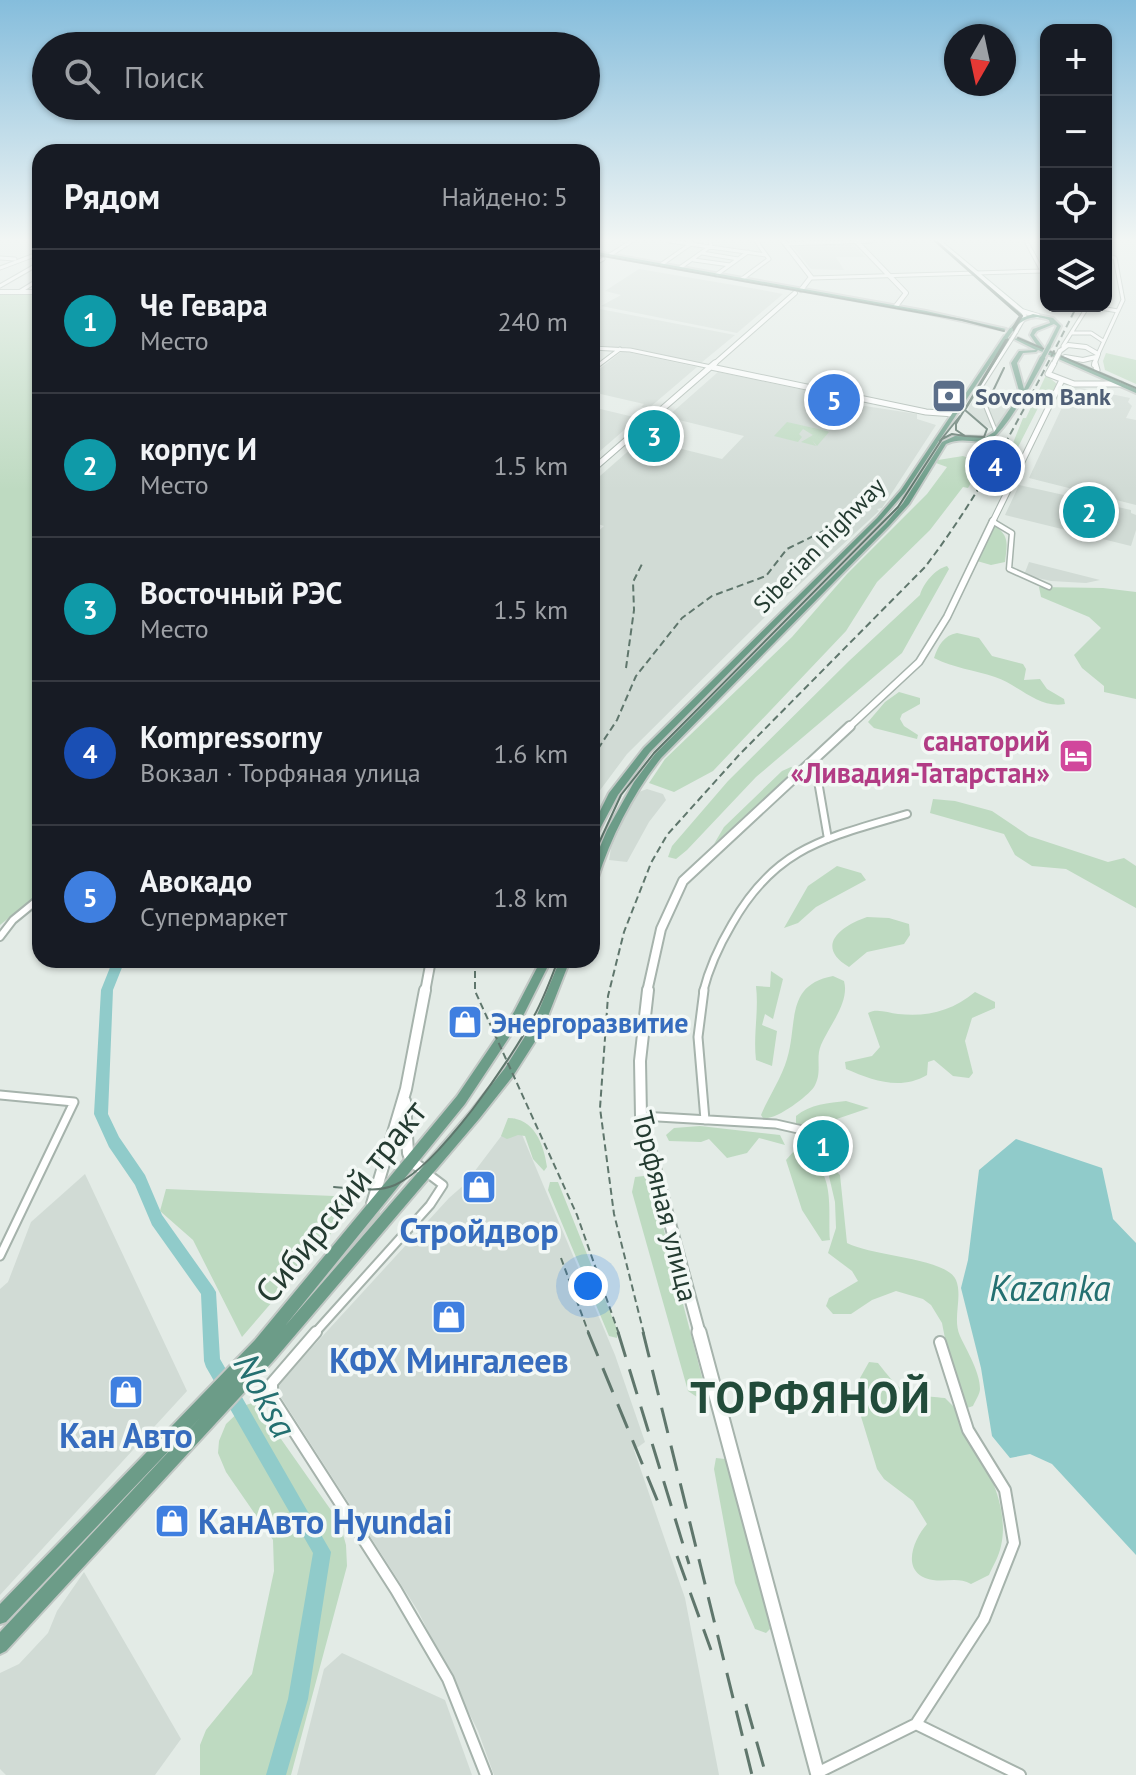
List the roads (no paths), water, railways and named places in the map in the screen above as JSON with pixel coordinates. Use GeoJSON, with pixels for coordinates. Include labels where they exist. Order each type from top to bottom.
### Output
{"type":"FeatureCollection","features":[{"type":"Feature","properties":{"kind":"main road"},"geometry":{"type":"LineString","coordinates":[[967,324],[1011,335]]}},
{"type":"Feature","properties":{"kind":"main road"},"geometry":{"type":"LineString","coordinates":[[969,324],[1011,335],[1136,388]]}},
{"type":"Feature","properties":{"kind":"main road","name":"Siberian highway"},"geometry":{"type":"LineString","coordinates":[[600,820],[614,793],[639,759],[879,519],[903,491],[1011,335],[1014,324]]}},
{"type":"Feature","properties":{"kind":"main road"},"geometry":{"type":"LineString","coordinates":[[1045,351],[1032,335],[1035,330],[1052,324]]}},
{"type":"Feature","properties":{"kind":"main road"},"geometry":{"type":"LineString","coordinates":[[996,432],[1023,395],[1059,326],[1057,324]]}},
{"type":"Feature","properties":{"kind":"main road"},"geometry":{"type":"LineString","coordinates":[[1023,395],[1014,366],[1024,351],[1063,351],[1094,371],[1122,385],[1136,388]]}},
{"type":"Feature","properties":{"kind":"main road"},"geometry":{"type":"LineString","coordinates":[[948,423],[952,432],[967,439]]}},
{"type":"Feature","properties":{"kind":"main road","name":"Siberian highway"},"geometry":{"type":"LineString","coordinates":[[600,860],[619,812],[638,780],[888,524],[906,504],[944,443],[950,439],[987,439],[996,432]]}},
{"type":"Feature","properties":{"kind":"main road","name":"Сибирский тракт"},"geometry":{"type":"LineString","coordinates":[[265,1350],[370,1210],[461,1100],[518,1015],[542,968]]}},
{"type":"Feature","properties":{"kind":"main road"},"geometry":{"type":"LineString","coordinates":[[426,1172],[487,1101],[516,1060],[539,1025],[562,968]]}},
{"type":"Feature","properties":{"kind":"main road","name":"Сибирский тракт"},"geometry":{"type":"LineString","coordinates":[[0,1616],[265,1350],[426,1172]]}},
{"type":"Feature","properties":{"kind":"main road","name":"Сибирский тракт"},"geometry":{"type":"LineString","coordinates":[[0,1645],[190,1427]]}},
{"type":"Feature","properties":{"kind":"street"},"geometry":{"type":"LineString","coordinates":[[600,463],[760,324]]}},
{"type":"Feature","properties":{"kind":"street","name":"Siberian highway"},"geometry":{"type":"LineString","coordinates":[[996,432],[979,390],[1017,324]]}},
{"type":"Feature","properties":{"kind":"street"},"geometry":{"type":"LineString","coordinates":[[1077,324],[1048,374],[1061,382],[1122,385]]}},
{"type":"Feature","properties":{"kind":"street"},"geometry":{"type":"LineString","coordinates":[[1098,383],[1094,365],[1112,324]]}},
{"type":"Feature","properties":{"kind":"street"},"geometry":{"type":"LineString","coordinates":[[1072,333],[1091,333],[1102,343]]}},
{"type":"Feature","properties":{"kind":"street"},"geometry":{"type":"LineString","coordinates":[[1067,339],[1085,346],[1102,343]]}},
{"type":"Feature","properties":{"kind":"street"},"geometry":{"type":"LineString","coordinates":[[1063,351],[1078,345]]}},
{"type":"Feature","properties":{"kind":"street"},"geometry":{"type":"LineString","coordinates":[[1085,346],[1097,355]]}},
{"type":"Feature","properties":{"kind":"street"},"geometry":{"type":"LineString","coordinates":[[600,348],[620,349],[926,412],[954,414]]}},
{"type":"Feature","properties":{"kind":"street"},"geometry":{"type":"LineString","coordinates":[[600,364],[620,349]]}},
{"type":"Feature","properties":{"kind":"street"},"geometry":{"type":"LineString","coordinates":[[1063,351],[1083,360],[1097,355]]}},
{"type":"Feature","properties":{"kind":"street","name":"Торфяная улица"},"geometry":{"type":"LineString","coordinates":[[817,1774],[641,1116],[639,1071],[651,975],[670,900],[696,869],[919,662],[947,617],[1061,382]]}},
{"type":"Feature","properties":{"kind":"street"},"geometry":{"type":"LineString","coordinates":[[926,412],[948,423]]}},
{"type":"Feature","properties":{"kind":"street"},"geometry":{"type":"LineString","coordinates":[[992,521],[1012,533],[1009,569],[1049,587]]}},
{"type":"Feature","properties":{"kind":"street"},"geometry":{"type":"LineString","coordinates":[[807,769],[818,781],[828,839]]}},
{"type":"Feature","properties":{"kind":"street"},"geometry":{"type":"LineString","coordinates":[[705,1120],[697,1070],[697,1012],[705,977],[730,926],[757,882],[790,856],[828,839],[907,814]]}},
{"type":"Feature","properties":{"kind":"street"},"geometry":{"type":"LineString","coordinates":[[0,937],[13,920],[32,905]]}},
{"type":"Feature","properties":{"kind":"street"},"geometry":{"type":"LineString","coordinates":[[370,1210],[406,1089],[429,968]]}},
{"type":"Feature","properties":{"kind":"street"},"geometry":{"type":"LineString","coordinates":[[406,1089],[406,1135],[411,1161],[443,1185],[430,1205],[272,1383],[272,1397],[396,1590],[448,1679],[486,1775]]}},
{"type":"Feature","properties":{"kind":"street"},"geometry":{"type":"LineString","coordinates":[[0,1256],[74,1102],[1,1096]]}},
{"type":"Feature","properties":{"kind":"street"},"geometry":{"type":"LineString","coordinates":[[641,1116],[776,1124],[829,1136]]}},
{"type":"Feature","properties":{"kind":"street"},"geometry":{"type":"LineString","coordinates":[[406,1135],[415,1140],[433,1134]]}},
{"type":"Feature","properties":{"kind":"street"},"geometry":{"type":"LineString","coordinates":[[817,1774],[916,1724],[984,1619],[1014,1543],[1005,1490],[968,1430],[940,1342]]}},
{"type":"Feature","properties":{"kind":"street"},"geometry":{"type":"LineString","coordinates":[[916,1724],[1020,1775]]}},
{"type":"Feature","properties":{"kind":"water","name":"Kazanka"},"geometry":{"type":"Polygon","coordinates":[[[1016,1139],[1102,1168],[1113,1219],[1136,1243],[1136,1555],[1052,1464],[1030,1454],[1010,1458],[992,1436],[981,1368],[961,1288],[968,1260],[979,1170],[1016,1139]]]}},
{"type":"Feature","properties":{"kind":"waterway","name":"Noksa"},"geometry":{"type":"LineString","coordinates":[[116,968],[107,990],[101,1114],[114,1142],[140,1180],[157,1220],[208,1292],[212,1361],[322,1552],[298,1699],[276,1775]]}},
{"type":"Feature","properties":{"kind":"tram line"},"geometry":{"type":"LineString","coordinates":[[977,324],[1004,331]]}},
{"type":"Feature","properties":{"kind":"tram line"},"geometry":{"type":"LineString","coordinates":[[965,436],[956,430],[956,424],[1015,324]]}},
{"type":"Feature","properties":{"kind":"tram line"},"geometry":{"type":"LineString","coordinates":[[965,436],[984,437],[987,429],[965,410],[1017,324]]}},
{"type":"Feature","properties":{"kind":"tram line"},"geometry":{"type":"LineString","coordinates":[[1018,338],[1136,388]]}},
{"type":"Feature","properties":{"kind":"tram line"},"geometry":{"type":"LineString","coordinates":[[1004,368],[992,393],[1006,398],[1017,394]]}},
{"type":"Feature","properties":{"kind":"tram line"},"geometry":{"type":"LineString","coordinates":[[940,441],[960,416]]}},
{"type":"Feature","properties":{"kind":"tram line"},"geometry":{"type":"LineString","coordinates":[[600,841],[621,795],[654,753],[898,507],[942,439],[952,434],[965,436]]}},
{"type":"Feature","properties":{"kind":"tram line"},"geometry":{"type":"LineString","coordinates":[[334,1187],[381,1189],[395,1185],[413,1174],[432,1156],[472,1110],[509,1058],[538,1009],[555,968]]}},
{"type":"Feature","properties":{"kind":"railway"},"geometry":{"type":"LineString","coordinates":[[644,1334],[614,1214],[600,1108],[608,996],[624,932],[651,863],[667,835],[739,755],[925,567],[988,473],[1068,324]]}},
{"type":"Feature","properties":{"kind":"railway"},"geometry":{"type":"LineString","coordinates":[[600,746],[617,720],[636,676],[682,618],[712,596],[766,576],[787,549],[842,522],[856,506]]}},
{"type":"Feature","properties":{"kind":"railway"},"geometry":{"type":"LineString","coordinates":[[626,668],[634,610],[633,582],[643,562]]}},
{"type":"Feature","properties":{"kind":"railway"},"geometry":{"type":"LineString","coordinates":[[475,968],[475,991],[577,1215],[619,1334]]}},
{"type":"Feature","properties":{"kind":"railway"},"geometry":{"type":"LineString","coordinates":[[561,1258],[589,1334]]}},
{"type":"Feature","properties":{"kind":"railway"},"geometry":{"type":"LineString","coordinates":[[588,1332],[660,1507]]}},
{"type":"Feature","properties":{"kind":"railway"},"geometry":{"type":"LineString","coordinates":[[618,1332],[689,1564]]}},
{"type":"Feature","properties":{"kind":"railway"},"geometry":{"type":"LineString","coordinates":[[643,1332],[752,1775]]}},
{"type":"Feature","properties":{"kind":"railway"},"geometry":{"type":"LineString","coordinates":[[677,1556],[711,1650]]}},
{"type":"Feature","properties":{"kind":"railway"},"geometry":{"type":"LineString","coordinates":[[746,1704],[766,1775]]}},
{"type":"Feature","properties":{"kind":"place","name":"Sovcom Bank"},"geometry":{"type":"Point","coordinates":[949,396]}},
{"type":"Feature","properties":{"kind":"place","name":"Авокадо"},"geometry":{"type":"Point","coordinates":[834,400]}},
{"type":"Feature","properties":{"kind":"place","name":"Восточный РЭС"},"geometry":{"type":"Point","coordinates":[654,436]}},
{"type":"Feature","properties":{"kind":"place","name":"Kompressorny"},"geometry":{"type":"Point","coordinates":[995,466]}},
{"type":"Feature","properties":{"kind":"place","name":"корпус И"},"geometry":{"type":"Point","coordinates":[1089,512]}},
{"type":"Feature","properties":{"kind":"place","name":"санаторий «Ливадия-Татарстан»"},"geometry":{"type":"Point","coordinates":[1076,756]}},
{"type":"Feature","properties":{"kind":"place","name":"Энергоразвитие"},"geometry":{"type":"Point","coordinates":[465,1022]}},
{"type":"Feature","properties":{"kind":"place","name":"Че Гевара"},"geometry":{"type":"Point","coordinates":[823,1146]}},
{"type":"Feature","properties":{"kind":"place","name":"Стройдвор"},"geometry":{"type":"Point","coordinates":[479,1187]}},
{"type":"Feature","properties":{"kind":"place","name":"КФХ Мингалеев"},"geometry":{"type":"Point","coordinates":[449,1317]}},
{"type":"Feature","properties":{"kind":"place","name":"Кан Авто"},"geometry":{"type":"Point","coordinates":[126,1392]}},
{"type":"Feature","properties":{"kind":"place","name":"КанАвто Hyundai"},"geometry":{"type":"Point","coordinates":[172,1521]}},
{"type":"Feature","properties":{"kind":"district","name":"ТОРФЯНОЙ"},"geometry":{"type":"Point","coordinates":[811,1396]}}]}
